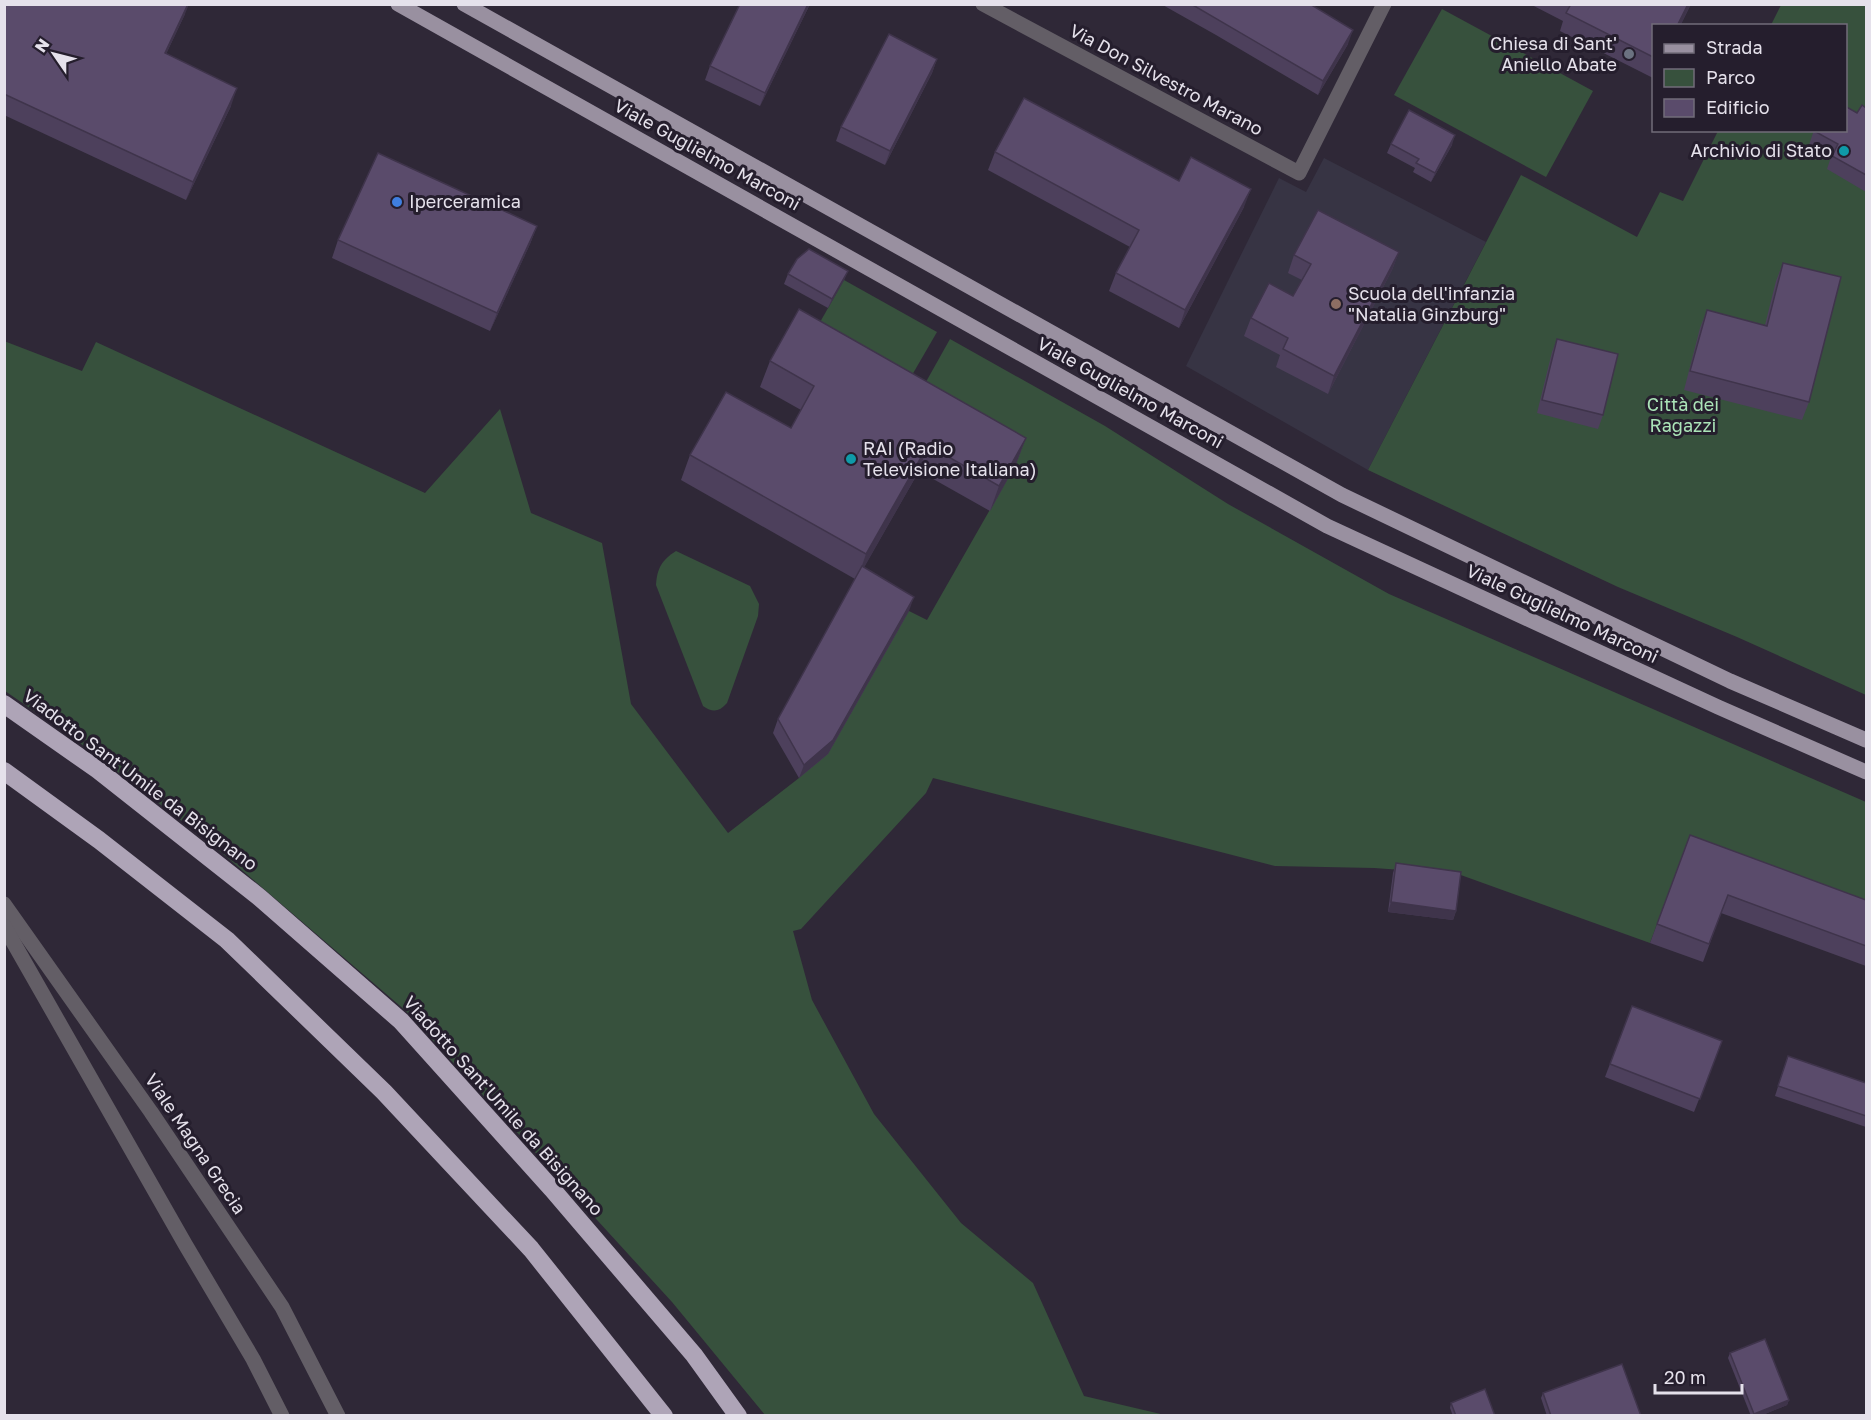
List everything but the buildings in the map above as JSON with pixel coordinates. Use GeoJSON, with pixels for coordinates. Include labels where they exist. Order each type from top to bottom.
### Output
{"type":"FeatureCollection","features":[{"type":"Feature","properties":{"kind":"highway","name":"Viadotto Sant'Umile da Bisignano"},"geometry":{"type":"LineString","coordinates":[[4,704],[98,770],[259,897],[401,1021],[552,1189],[694,1355],[738,1416]]}},
{"type":"Feature","properties":{"kind":"highway"},"geometry":{"type":"LineString","coordinates":[[4,771],[99,840],[226,940],[384,1092],[531,1249],[664,1416]]}},
{"type":"Feature","properties":{"kind":"main road","name":"Viale Guglielmo Marconi"},"geometry":{"type":"LineString","coordinates":[[398,4],[1327,526],[1707,702],[1866,772]]}},
{"type":"Feature","properties":{"kind":"main road","name":"Viale Guglielmo Marconi"},"geometry":{"type":"LineString","coordinates":[[464,4],[1342,495],[1730,681],[1866,740]]}},
{"type":"Feature","properties":{"kind":"street","name":"Via Don Silvestro Marano"},"geometry":{"type":"LineString","coordinates":[[982,4],[1299,172],[1384,4]]}},
{"type":"Feature","properties":{"kind":"street","name":"Viale Magna Grecia"},"geometry":{"type":"LineString","coordinates":[[4,904],[151,1112],[282,1307],[338,1416]]}},
{"type":"Feature","properties":{"kind":"street"},"geometry":{"type":"LineString","coordinates":[[4,926],[253,1359],[282,1416]]}},
{"type":"Feature","properties":{"kind":"shaded area","name":"Scuola dell'infanzia \"Natalia Ginzburg\""},"geometry":{"type":"Polygon","coordinates":[[[1324,158],[1486,242],[1368,470],[1186,366],[1279,178],[1306,192],[1324,158]]]}},
{"type":"Feature","properties":{"kind":"green space","name":"Città dei Ragazzi"},"geometry":{"type":"Polygon","coordinates":[[[1781,5],[1866,5],[1866,695],[1618,587],[1368,470],[1521,175],[1637,237],[1660,192],[1683,201],[1718,132],[1847,132],[1847,24],[1772,24],[1781,5]]]}},
{"type":"Feature","properties":{"kind":"green space"},"geometry":{"type":"Polygon","coordinates":[[[1442,9],[1593,91],[1546,177],[1394,95],[1442,9]]]}},
{"type":"Feature","properties":{"kind":"green space"},"geometry":{"type":"Polygon","coordinates":[[[844,280],[937,332],[908,382],[815,331],[844,280]]]}},
{"type":"Feature","properties":{"kind":"green space"},"geometry":{"type":"Polygon","coordinates":[[[950,339],[1105,426],[1228,504],[1389,594],[1866,802],[1866,921],[1683,854],[1650,943],[1458,874],[1374,868],[1275,866],[933,778],[926,793],[801,929],[793,931],[812,1000],[874,1114],[961,1223],[1033,1283],[1084,1396],[1165,1415],[765,1415],[672,1302],[406,1011],[208,841],[72,737],[5,691],[4,341],[82,371],[96,342],[425,493],[500,409],[531,513],[602,543],[631,704],[728,833],[799,778],[909,611],[927,620],[1016,464],[913,405],[950,339]]]}},
{"type":"Feature","properties":{"kind":"green space"},"geometry":{"type":"Polygon","coordinates":[[[676,551],[750,586],[759,604],[758,616],[727,703],[716,710],[703,706],[656,585],[661,565],[676,551]]]}},
{"type":"Feature","properties":{"kind":"place","name":"Chiesa di Sant' Aniello Abate"},"geometry":{"type":"Point","coordinates":[1629,54]}},
{"type":"Feature","properties":{"kind":"place","name":"Archivio di Stato"},"geometry":{"type":"Point","coordinates":[1844,151]}},
{"type":"Feature","properties":{"kind":"place","name":"Iperceramica"},"geometry":{"type":"Point","coordinates":[397,202]}},
{"type":"Feature","properties":{"kind":"place","name":"Scuola dell'infanzia \"Natalia Ginzburg\""},"geometry":{"type":"Point","coordinates":[1336,304]}},
{"type":"Feature","properties":{"kind":"place","name":"RAI (Radio Televisione Italiana)"},"geometry":{"type":"Point","coordinates":[851,459]}}]}
